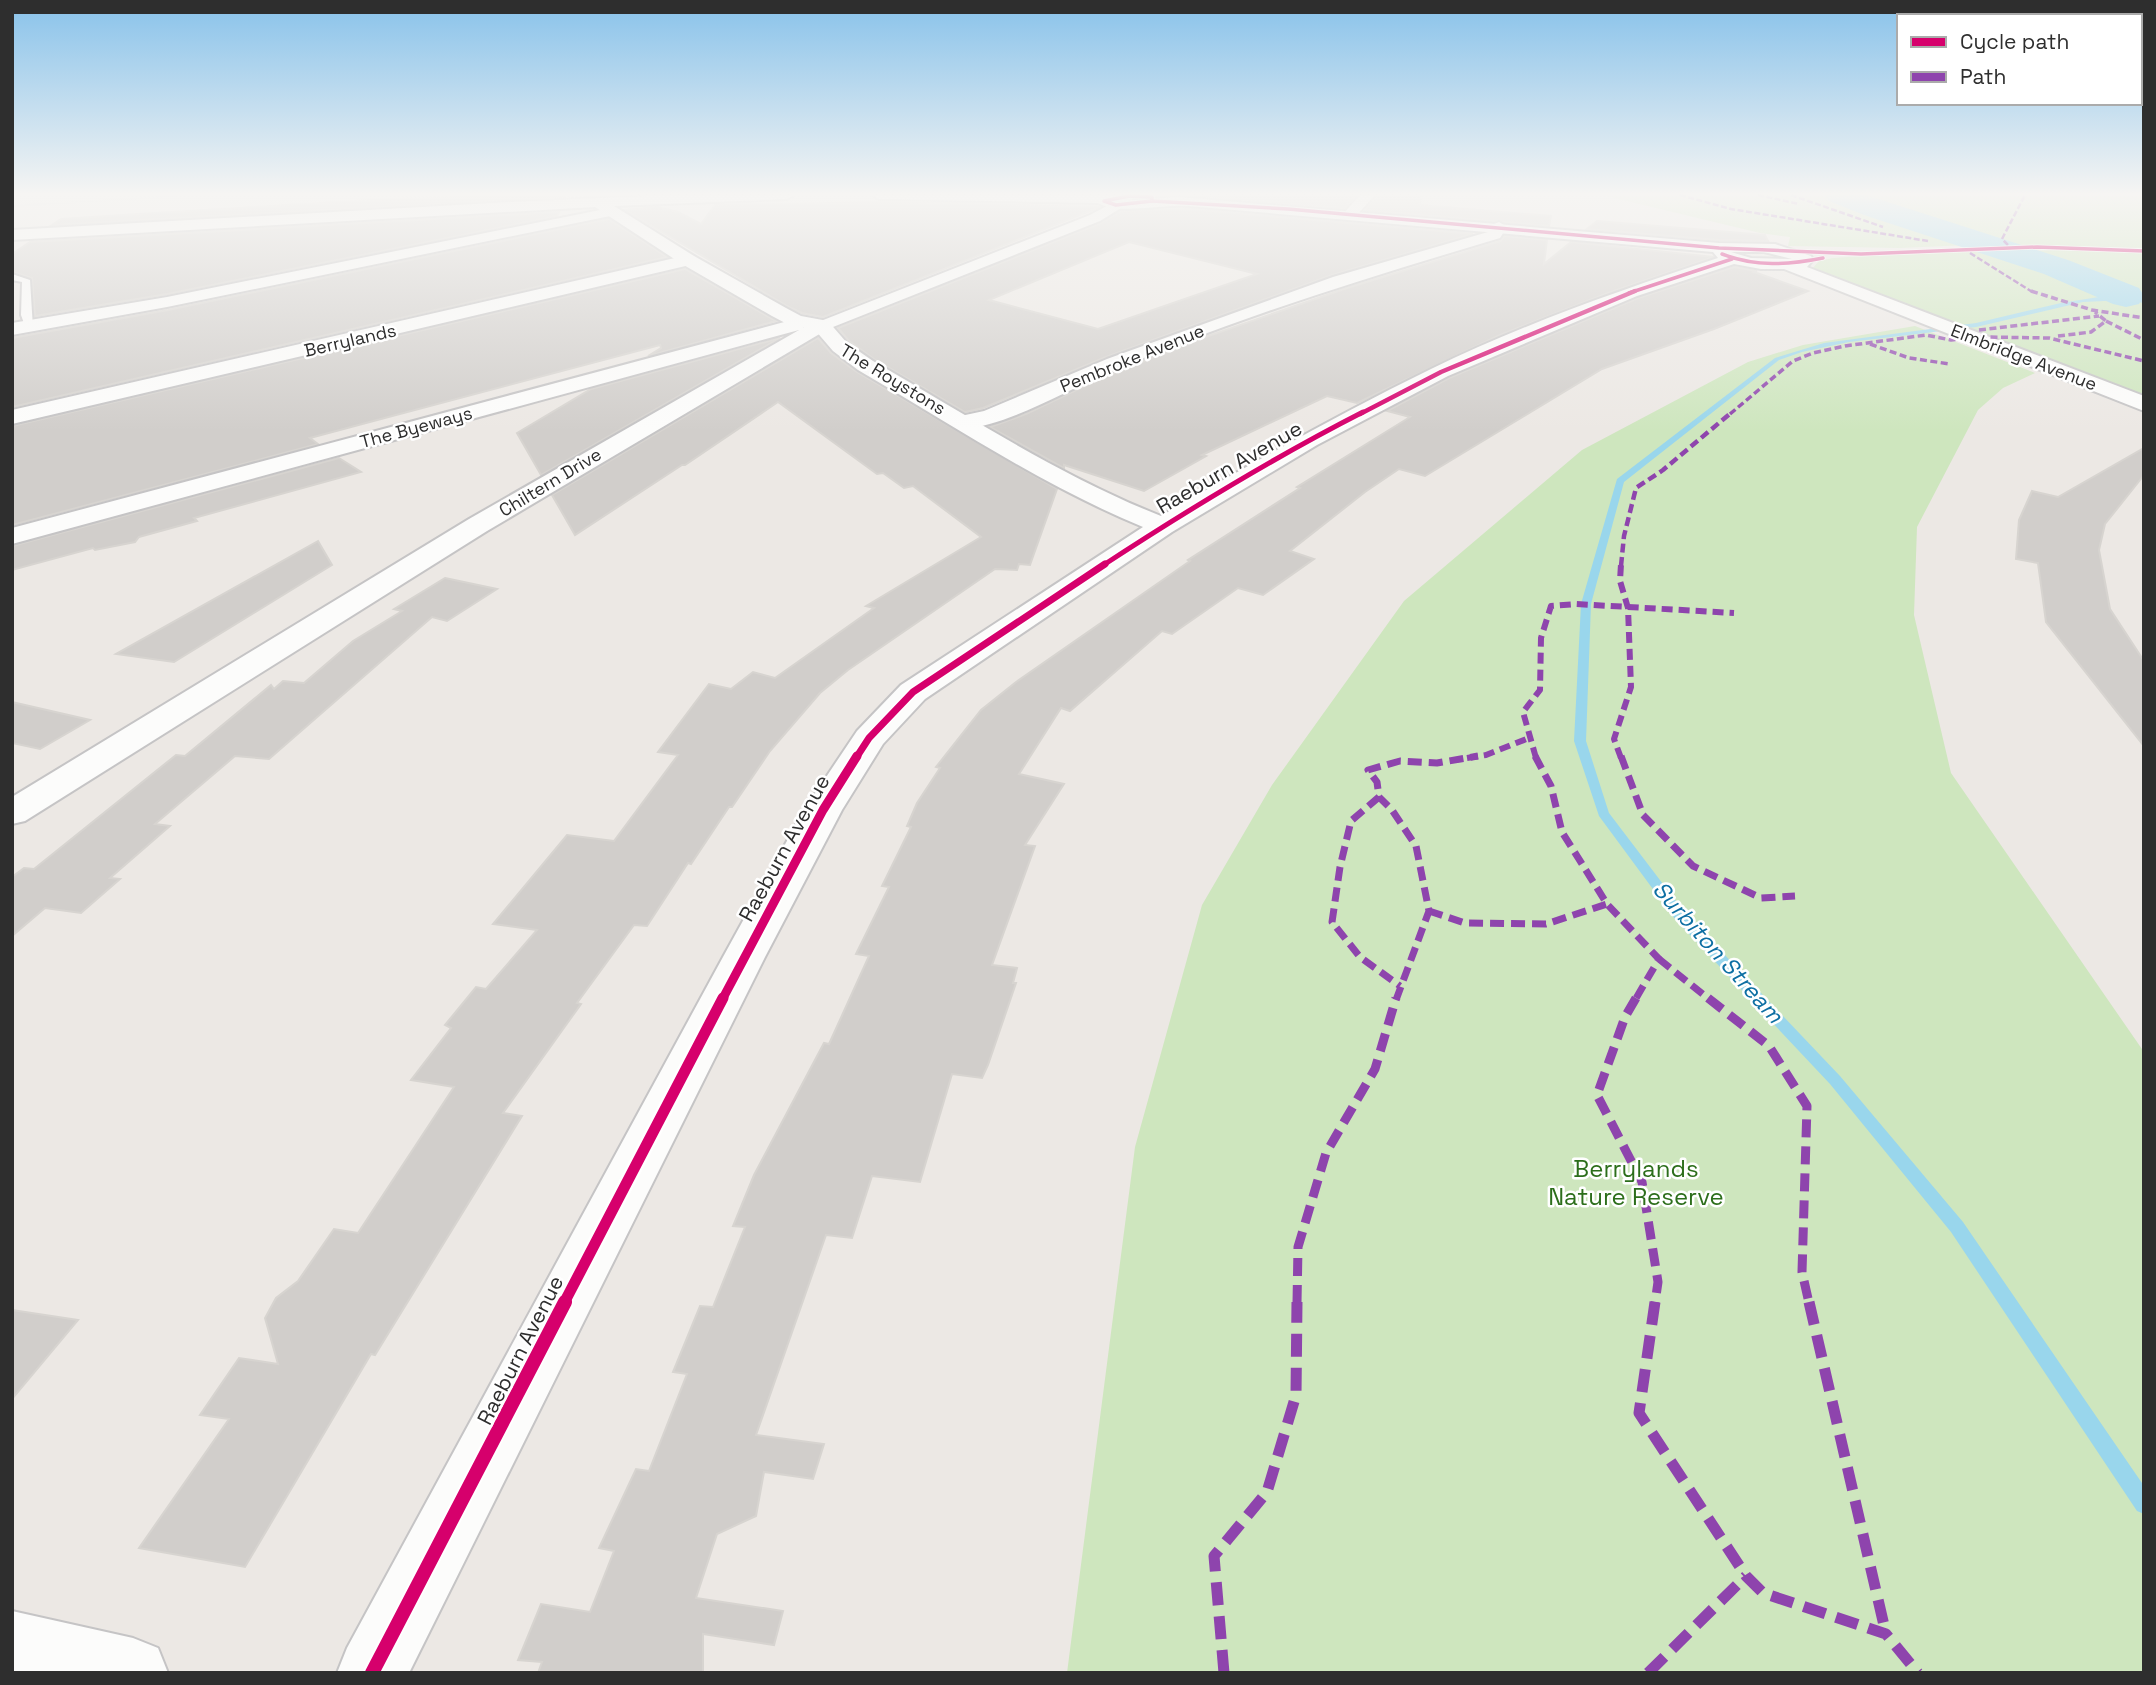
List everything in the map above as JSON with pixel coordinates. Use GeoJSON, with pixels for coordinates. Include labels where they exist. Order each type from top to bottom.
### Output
{"type":"FeatureCollection","features":[{"type":"Feature","properties":{"kind":"street"},"geometry":{"type":"LineString","coordinates":[[12,329],[309,274]]}},
{"type":"Feature","properties":{"kind":"street","name":"Berrylands"},"geometry":{"type":"LineString","coordinates":[[12,417],[629,274]]}},
{"type":"Feature","properties":{"kind":"street","name":"The Roystons"},"geometry":{"type":"LineString","coordinates":[[712,274],[796,321],[821,325],[831,341],[964,422],[1122,511],[1163,526]]}},
{"type":"Feature","properties":{"kind":"street","name":"Chiltern Drive"},"geometry":{"type":"LineString","coordinates":[[17,806],[478,525],[821,325],[953,274]]}},
{"type":"Feature","properties":{"kind":"street","name":"Pembroke Avenue"},"geometry":{"type":"LineString","coordinates":[[964,422],[990,416],[1114,363],[1238,316],[1363,274]]}},
{"type":"Feature","properties":{"kind":"street","name":"Raeburn Avenue"},"geometry":{"type":"LineString","coordinates":[[372,1673],[757,932],[823,810],[869,738],[913,692],[1163,526],[1309,440],[1441,372],[1677,274]]}},
{"type":"Feature","properties":{"kind":"street","name":"Elmbridge Avenue"},"geometry":{"type":"LineString","coordinates":[[1810,274],[2144,404]]}},
{"type":"Feature","properties":{"kind":"street","name":"The Byeways"},"geometry":{"type":"LineString","coordinates":[[12,536],[788,326],[821,325]]}},
{"type":"Feature","properties":{"kind":"street"},"geometry":{"type":"LineString","coordinates":[[12,1645],[133,1673]]}},
{"type":"Feature","properties":{"kind":"lane"},"geometry":{"type":"LineString","coordinates":[[12,277],[26,280],[26,315],[30,326]]}},
{"type":"Feature","properties":{"kind":"green space"},"geometry":{"type":"Polygon","coordinates":[[[1824,274],[2144,274],[2144,401],[1824,274]]]}},
{"type":"Feature","properties":{"kind":"green space","name":"Berrylands Nature Reserve"},"geometry":{"type":"Polygon","coordinates":[[[1915,326],[2035,373],[2003,388],[1978,410],[1917,527],[1914,615],[1951,773],[2144,1052],[2144,1673],[1067,1673],[1135,1147],[1202,905],[1272,785],[1404,601],[1582,450],[1748,362],[1803,345],[1915,326]]]}},
{"type":"Feature","properties":{"kind":"building"},"geometry":{"type":"Polygon","coordinates":[[[17,274],[269,274],[35,316],[32,278],[17,274]]]}},
{"type":"Feature","properties":{"kind":"building"},"geometry":{"type":"Polygon","coordinates":[[[344,274],[594,274],[12,407],[12,338],[168,310],[344,274]]]}},
{"type":"Feature","properties":{"kind":"building"},"geometry":{"type":"Polygon","coordinates":[[[665,274],[693,274],[776,321],[648,356],[661,348],[660,345],[381,419],[310,438],[318,444],[12,525],[12,426],[665,274]]]}},
{"type":"Feature","properties":{"kind":"building"},"geometry":{"type":"Polygon","coordinates":[[[732,274],[932,274],[823,317],[802,313],[732,274]]]}},
{"type":"Feature","properties":{"kind":"building"},"geometry":{"type":"Polygon","coordinates":[[[974,274],[1053,274],[989,300],[1098,329],[1256,274],[1337,274],[1106,357],[983,408],[965,412],[874,359],[849,341],[838,328],[974,274]]]}},
{"type":"Feature","properties":{"kind":"building"},"geometry":{"type":"Polygon","coordinates":[[[1394,274],[1665,274],[1500,335],[1357,403],[1327,396],[1202,455],[1206,456],[1144,491],[1064,465],[1064,468],[990,427],[1194,341],[1394,274]]]}},
{"type":"Feature","properties":{"kind":"building"},"geometry":{"type":"Polygon","coordinates":[[[1713,274],[1759,274],[1808,291],[1714,329],[1602,369],[1425,476],[1399,469],[1290,551],[1314,559],[1263,595],[1238,588],[1172,634],[1162,631],[1070,711],[1061,708],[1019,774],[1064,784],[1025,845],[1035,846],[992,965],[1017,968],[1013,983],[1016,983],[988,1065],[982,1078],[952,1074],[920,1182],[872,1176],[852,1238],[826,1235],[756,1435],[824,1444],[813,1479],[764,1472],[756,1516],[717,1534],[696,1598],[783,1611],[774,1645],[703,1634],[703,1673],[538,1673],[542,1662],[518,1660],[541,1604],[590,1612],[614,1551],[599,1548],[636,1469],[649,1471],[687,1374],[673,1372],[700,1306],[713,1307],[745,1227],[733,1226],[754,1175],[824,1043],[829,1044],[869,956],[856,954],[889,887],[882,886],[911,827],[907,826],[917,803],[940,768],[936,767],[981,710],[1016,682],[1190,561],[1188,560],[1300,488],[1297,487],[1410,417],[1387,411],[1449,378],[1638,298],[1713,274]]]}},
{"type":"Feature","properties":{"kind":"building"},"geometry":{"type":"Polygon","coordinates":[[[780,338],[541,475],[517,433],[591,389],[780,338]]]}},
{"type":"Feature","properties":{"kind":"building"},"geometry":{"type":"Polygon","coordinates":[[[818,338],[831,353],[857,372],[1057,489],[1030,565],[1019,564],[1017,570],[995,569],[848,670],[820,693],[770,751],[691,864],[688,863],[647,926],[634,925],[577,1003],[581,1004],[503,1113],[522,1116],[375,1355],[371,1354],[245,1567],[139,1548],[229,1419],[200,1415],[239,1358],[278,1364],[265,1318],[276,1298],[298,1281],[334,1229],[358,1233],[454,1087],[411,1080],[451,1028],[445,1025],[476,987],[486,989],[537,930],[493,924],[567,835],[614,841],[678,755],[658,752],[709,684],[731,689],[753,672],[775,678],[874,608],[866,606],[981,537],[913,486],[904,488],[883,473],[877,474],[778,402],[575,535],[552,495],[818,338]]]}},
{"type":"Feature","properties":{"kind":"building"},"geometry":{"type":"Polygon","coordinates":[[[2144,448],[2144,475],[2105,524],[2099,550],[2110,609],[2144,661],[2144,746],[2046,622],[2038,563],[2016,559],[2019,520],[2032,491],[2058,497],[2144,448]]]}},
{"type":"Feature","properties":{"kind":"building"},"geometry":{"type":"Polygon","coordinates":[[[339,458],[361,472],[194,518],[197,521],[139,537],[135,542],[95,550],[93,548],[12,570],[12,546],[339,458]]]}},
{"type":"Feature","properties":{"kind":"building"},"geometry":{"type":"Polygon","coordinates":[[[318,541],[332,565],[174,662],[116,654],[318,541]]]}},
{"type":"Feature","properties":{"kind":"building"},"geometry":{"type":"Polygon","coordinates":[[[445,578],[497,589],[447,621],[432,617],[269,759],[235,756],[155,824],[170,826],[110,878],[120,879],[81,913],[45,908],[12,936],[12,877],[24,868],[34,869],[176,755],[185,756],[271,685],[274,689],[283,681],[304,683],[353,641],[402,611],[394,609],[445,578]]]}},
{"type":"Feature","properties":{"kind":"building"},"geometry":{"type":"Polygon","coordinates":[[[12,702],[90,720],[40,749],[12,743],[12,702]]]}},
{"type":"Feature","properties":{"kind":"building"},"geometry":{"type":"Polygon","coordinates":[[[12,1310],[78,1320],[12,1399],[12,1310]]]}},
{"type":"Feature","properties":{"kind":"waterway"},"geometry":{"type":"LineString","coordinates":[[2073,274],[2126,296]]}},
{"type":"Feature","properties":{"kind":"waterway","name":"Surbiton Stream"},"geometry":{"type":"LineString","coordinates":[[2144,301],[2126,298],[2083,301],[1976,325],[1849,340],[1800,351],[1777,359],[1620,481],[1586,604],[1580,741],[1603,813],[1680,916],[1835,1080],[1957,1227],[2144,1504]]}},
{"type":"Feature","properties":{"kind":"marked path"},"geometry":{"type":"LineString","coordinates":[[2003,274],[2036,294],[2092,310],[2144,318]]}},
{"type":"Feature","properties":{"kind":"marked path"},"geometry":{"type":"LineString","coordinates":[[2058,336],[2085,333],[2102,326],[2106,321],[2095,312]]}},
{"type":"Feature","properties":{"kind":"marked path"},"geometry":{"type":"LineString","coordinates":[[1979,330],[2099,316]]}},
{"type":"Feature","properties":{"kind":"marked path"},"geometry":{"type":"LineString","coordinates":[[2106,321],[2144,340]]}},
{"type":"Feature","properties":{"kind":"marked path"},"geometry":{"type":"LineString","coordinates":[[1795,896],[1761,898],[1693,866],[1643,815],[1614,739],[1631,687],[1628,608],[1620,581],[1624,536],[1636,488],[1663,470],[1793,361],[1813,353],[1926,335],[1951,340],[1986,337],[2049,338],[2144,361]]}},
{"type":"Feature","properties":{"kind":"marked path"},"geometry":{"type":"LineString","coordinates":[[1870,344],[1909,358],[1950,364]]}},
{"type":"Feature","properties":{"kind":"marked path"},"geometry":{"type":"LineString","coordinates":[[1734,613],[1576,604],[1551,606],[1541,638],[1540,690],[1523,712],[1537,762],[1551,786],[1562,832],[1607,904],[1659,959],[1625,1017],[1597,1095],[1642,1182],[1658,1282],[1639,1413],[1746,1576],[1763,1593],[1886,1634],[1918,1673]]}},
{"type":"Feature","properties":{"kind":"marked path"},"geometry":{"type":"LineString","coordinates":[[1224,1673],[1214,1556],[1267,1492],[1296,1395],[1298,1247],[1326,1153],[1375,1069],[1400,986],[1429,911],[1416,846],[1392,810],[1379,797],[1377,782],[1368,770],[1400,761],[1437,763],[1486,755],[1529,738]]}},
{"type":"Feature","properties":{"kind":"marked path"},"geometry":{"type":"LineString","coordinates":[[1379,797],[1351,821],[1340,867],[1332,922],[1360,957],[1400,986]]}},
{"type":"Feature","properties":{"kind":"marked path"},"geometry":{"type":"LineString","coordinates":[[1429,911],[1465,923],[1546,924],[1607,904]]}},
{"type":"Feature","properties":{"kind":"marked path"},"geometry":{"type":"LineString","coordinates":[[1659,959],[1769,1046],[1807,1106],[1802,1272],[1886,1634]]}},
{"type":"Feature","properties":{"kind":"marked path"},"geometry":{"type":"LineString","coordinates":[[1648,1673],[1746,1576]]}},
{"type":"Feature","properties":{"kind":"cycle path"},"geometry":{"type":"LineString","coordinates":[[372,1673],[744,957],[823,810],[869,738],[913,692],[961,659],[1163,526],[1309,440],[1441,372],[1567,317],[1687,274]]}}]}
